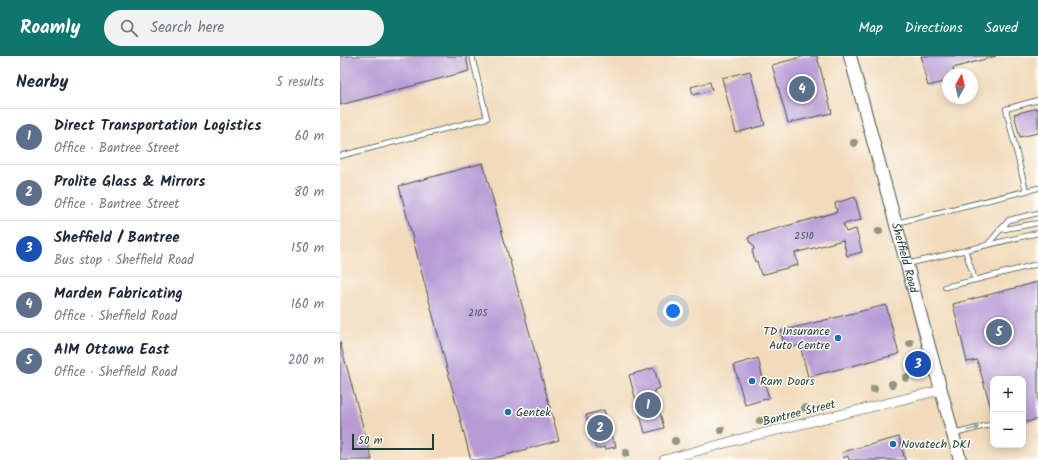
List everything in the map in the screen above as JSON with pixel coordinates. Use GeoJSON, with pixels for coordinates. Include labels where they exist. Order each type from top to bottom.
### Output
{"type":"FeatureCollection","features":[{"type":"Feature","properties":{"kind":"street","name":"Sheffield Road"},"geometry":{"type":"LineString","coordinates":[[850,56],[960,460]]}},
{"type":"Feature","properties":{"kind":"street","name":"Bantree Street"},"geometry":{"type":"LineString","coordinates":[[664,460],[740,439],[940,390]]}},
{"type":"Feature","properties":{"kind":"lane"},"geometry":{"type":"LineString","coordinates":[[340,156],[487,118],[472,56]]}},
{"type":"Feature","properties":{"kind":"lane"},"geometry":{"type":"LineString","coordinates":[[1026,191],[1006,109],[1038,100]]}},
{"type":"Feature","properties":{"kind":"lane"},"geometry":{"type":"LineString","coordinates":[[896,223],[1038,188]]}},
{"type":"Feature","properties":{"kind":"lane"},"geometry":{"type":"LineString","coordinates":[[987,245],[1009,220],[1038,213]]}},
{"type":"Feature","properties":{"kind":"lane"},"geometry":{"type":"LineString","coordinates":[[999,230],[1038,223]]}},
{"type":"Feature","properties":{"kind":"lane"},"geometry":{"type":"LineString","coordinates":[[907,264],[1038,232]]}},
{"type":"Feature","properties":{"kind":"lane"},"geometry":{"type":"LineString","coordinates":[[965,250],[975,280]]}},
{"type":"Feature","properties":{"kind":"lane"},"geometry":{"type":"LineString","coordinates":[[945,287],[1038,264]]}},
{"type":"Feature","properties":{"kind":"lane"},"geometry":{"type":"LineString","coordinates":[[953,435],[990,425]]}},
{"type":"Feature","properties":{"kind":"building"},"geometry":{"type":"Polygon","coordinates":[[[340,56],[466,56],[469,71],[340,105],[340,56]]]}},
{"type":"Feature","properties":{"kind":"building"},"geometry":{"type":"Polygon","coordinates":[[[805,56],[817,56],[832,113],[788,123],[772,65],[805,56]]]}},
{"type":"Feature","properties":{"kind":"building"},"geometry":{"type":"Polygon","coordinates":[[[921,56],[996,56],[953,68],[942,68],[942,82],[928,86],[921,56]]]}},
{"type":"Feature","properties":{"kind":"building"},"geometry":{"type":"Polygon","coordinates":[[[750,71],[765,125],[736,133],[722,78],[750,71]]]}},
{"type":"Feature","properties":{"kind":"building"},"geometry":{"type":"Polygon","coordinates":[[[710,82],[712,90],[693,95],[691,87],[710,82]]]}},
{"type":"Feature","properties":{"kind":"building"},"geometry":{"type":"Polygon","coordinates":[[[1038,108],[1038,133],[1020,137],[1014,114],[1038,108]]]}},
{"type":"Feature","properties":{"kind":"building"},"geometry":{"type":"Polygon","coordinates":[[[483,163],[559,440],[488,460],[471,460],[399,186],[483,163]]]}},
{"type":"Feature","properties":{"kind":"building"},"geometry":{"type":"Polygon","coordinates":[[[855,197],[861,220],[843,224],[846,232],[856,229],[862,252],[847,256],[843,240],[795,253],[798,265],[761,275],[757,261],[755,262],[752,243],[750,243],[748,238],[750,236],[837,212],[835,203],[855,197]]]}},
{"type":"Feature","properties":{"kind":"building"},"geometry":{"type":"Polygon","coordinates":[[[1038,282],[1038,419],[1026,422],[1026,376],[990,376],[990,405],[977,360],[967,362],[953,304],[1038,282]]]}},
{"type":"Feature","properties":{"kind":"building","name":"TD Insurance Auto Centre"},"geometry":{"type":"Polygon","coordinates":[[[886,305],[899,354],[808,377],[800,345],[785,349],[781,331],[886,305]]]}},
{"type":"Feature","properties":{"kind":"building"},"geometry":{"type":"Polygon","coordinates":[[[340,342],[372,460],[340,460],[340,342]]]}},
{"type":"Feature","properties":{"kind":"building","name":"Ram Doors"},"geometry":{"type":"Polygon","coordinates":[[[758,358],[763,379],[765,378],[769,398],[745,405],[734,365],[758,358]]]}},
{"type":"Feature","properties":{"kind":"building"},"geometry":{"type":"Polygon","coordinates":[[[654,368],[660,388],[654,390],[664,428],[645,433],[629,375],[654,368]]]}},
{"type":"Feature","properties":{"kind":"building"},"geometry":{"type":"Polygon","coordinates":[[[604,410],[613,442],[615,442],[616,447],[596,449],[586,415],[604,410]]]}},
{"type":"Feature","properties":{"kind":"building"},"geometry":{"type":"Polygon","coordinates":[[[899,437],[905,460],[849,460],[848,456],[843,458],[842,453],[846,451],[899,437]]]}},
{"type":"Feature","properties":{"kind":"place","name":"Marden Fabricating"},"geometry":{"type":"Point","coordinates":[802,89]}},
{"type":"Feature","properties":{"kind":"place","name":"AIM Ottawa East"},"geometry":{"type":"Point","coordinates":[999,332]}},
{"type":"Feature","properties":{"kind":"place","name":"TD Insurance Auto Centre"},"geometry":{"type":"Point","coordinates":[838,338]}},
{"type":"Feature","properties":{"kind":"place","name":"Sheffield / Bantree"},"geometry":{"type":"Point","coordinates":[918,364]}},
{"type":"Feature","properties":{"kind":"place","name":"Ram Doors"},"geometry":{"type":"Point","coordinates":[752,381]}},
{"type":"Feature","properties":{"kind":"place","name":"Direct Transportation Logistics"},"geometry":{"type":"Point","coordinates":[648,405]}},
{"type":"Feature","properties":{"kind":"place","name":"Gentek"},"geometry":{"type":"Point","coordinates":[508,412]}},
{"type":"Feature","properties":{"kind":"place","name":"Prolite Glass & Mirrors"},"geometry":{"type":"Point","coordinates":[600,428]}},
{"type":"Feature","properties":{"kind":"place","name":"Novatech DKI"},"geometry":{"type":"Point","coordinates":[893,444]}}]}
